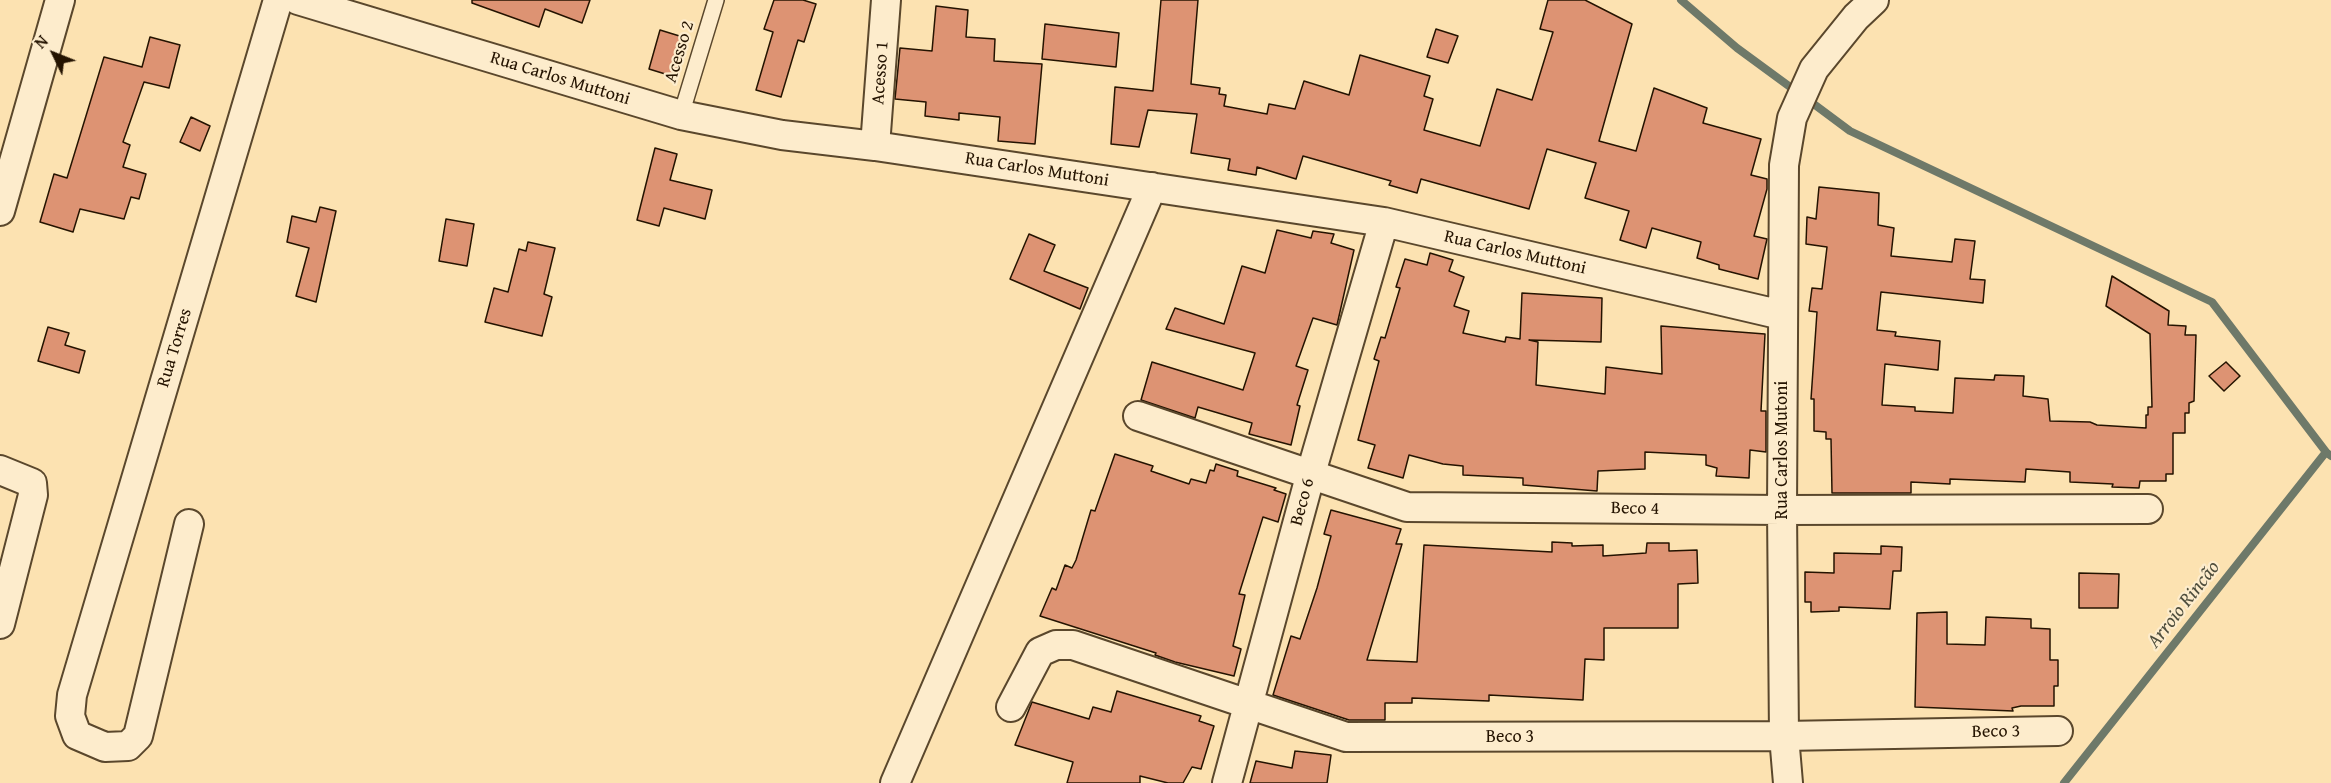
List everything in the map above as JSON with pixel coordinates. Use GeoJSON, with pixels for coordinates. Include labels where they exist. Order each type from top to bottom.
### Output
{"type":"FeatureCollection","features":[{"type":"Feature","properties":{"kind":"street"},"geometry":{"type":"LineString","coordinates":[[0,211],[60,0]]}},
{"type":"Feature","properties":{"kind":"street","name":"Rua Torres"},"geometry":{"type":"LineString","coordinates":[[189,524],[138,736],[128,747],[105,747],[77,735],[70,716],[72,695],[278,0]]}},
{"type":"Feature","properties":{"kind":"street","name":"Rua Carlos Muttoni"},"geometry":{"type":"LineString","coordinates":[[298,0],[681,115],[782,135],[875,146],[1384,222],[1782,315]]}},
{"type":"Feature","properties":{"kind":"street","name":"Acesso 1"},"geometry":{"type":"LineString","coordinates":[[875,146],[886,0]]}},
{"type":"Feature","properties":{"kind":"street","name":"Rua Carlos Mutoni"},"geometry":{"type":"LineString","coordinates":[[1788,783],[1784,736],[1782,510],[1784,165],[1792,118],[1814,69],[1856,17],[1874,0]]}},
{"type":"Feature","properties":{"kind":"street"},"geometry":{"type":"LineString","coordinates":[[895,783],[1152,187]]}},
{"type":"Feature","properties":{"kind":"street","name":"Beco 6"},"geometry":{"type":"LineString","coordinates":[[1227,783],[1311,473],[1384,222]]}},
{"type":"Feature","properties":{"kind":"street","name":"Beco 4"},"geometry":{"type":"LineString","coordinates":[[1138,416],[1407,507],[1782,510],[2148,509]]}},
{"type":"Feature","properties":{"kind":"street"},"geometry":{"type":"LineString","coordinates":[[0,470],[32,483],[33,495],[0,624]]}},
{"type":"Feature","properties":{"kind":"street","name":"Beco 3"},"geometry":{"type":"LineString","coordinates":[[1011,707],[1040,652],[1056,645],[1073,645],[1346,737],[1784,736],[2058,731]]}},
{"type":"Feature","properties":{"kind":"lane","name":"Acesso 2"},"geometry":{"type":"LineString","coordinates":[[681,115],[716,0]]}},
{"type":"Feature","properties":{"kind":"building"},"geometry":{"type":"Polygon","coordinates":[[[472,0],[590,0],[582,23],[545,9],[539,27],[472,3],[472,0]]]}},
{"type":"Feature","properties":{"kind":"building"},"geometry":{"type":"Polygon","coordinates":[[[774,0],[803,0],[816,4],[804,42],[798,40],[781,97],[756,90],[773,32],[764,29],[774,0]]]}},
{"type":"Feature","properties":{"kind":"building"},"geometry":{"type":"Polygon","coordinates":[[[1161,0],[1198,0],[1191,84],[1220,88],[1219,94],[1226,95],[1224,106],[1267,114],[1269,104],[1295,109],[1304,81],[1349,95],[1360,55],[1430,76],[1424,96],[1433,99],[1424,130],[1480,146],[1497,89],[1532,100],[1553,32],[1540,29],[1548,0],[1585,0],[1632,24],[1599,141],[1636,151],[1654,88],[1707,108],[1703,123],[1761,139],[1751,175],[1767,179],[1767,189],[1754,236],[1767,239],[1758,279],[1719,269],[1719,265],[1697,258],[1701,242],[1652,228],[1646,248],[1620,240],[1629,211],[1585,198],[1596,163],[1547,149],[1529,209],[1421,179],[1417,193],[1389,185],[1391,181],[1303,156],[1296,179],[1257,167],[1256,175],[1228,170],[1230,159],[1191,153],[1197,114],[1148,110],[1139,147],[1111,144],[1115,87],[1153,91],[1161,0]]]}},
{"type":"Feature","properties":{"kind":"building"},"geometry":{"type":"Polygon","coordinates":[[[936,6],[968,10],[966,37],[995,39],[994,61],[1042,64],[1035,144],[998,141],[1000,117],[959,113],[959,120],[925,116],[926,102],[895,99],[900,48],[932,51],[936,6]]]}},
{"type":"Feature","properties":{"kind":"building"},"geometry":{"type":"Polygon","coordinates":[[[1045,24],[1119,33],[1116,67],[1042,59],[1045,24]]]}},
{"type":"Feature","properties":{"kind":"building"},"geometry":{"type":"Polygon","coordinates":[[[1436,29],[1458,36],[1448,63],[1427,57],[1436,29]]]}},
{"type":"Feature","properties":{"kind":"building"},"geometry":{"type":"Polygon","coordinates":[[[660,30],[686,38],[675,77],[649,69],[660,30]]]}},
{"type":"Feature","properties":{"kind":"building"},"geometry":{"type":"Polygon","coordinates":[[[150,37],[180,45],[169,88],[144,82],[123,142],[130,145],[123,167],[146,174],[139,199],[131,197],[124,219],[80,209],[73,232],[40,222],[54,174],[67,178],[104,57],[142,67],[150,37]]]}},
{"type":"Feature","properties":{"kind":"building"},"geometry":{"type":"Polygon","coordinates":[[[191,117],[210,126],[200,151],[180,142],[191,117]]]}},
{"type":"Feature","properties":{"kind":"building"},"geometry":{"type":"Polygon","coordinates":[[[655,148],[677,154],[670,180],[712,190],[705,219],[664,208],[659,226],[637,220],[655,148]]]}},
{"type":"Feature","properties":{"kind":"building"},"geometry":{"type":"Polygon","coordinates":[[[1819,187],[1879,193],[1878,225],[1894,228],[1891,256],[1952,262],[1955,239],[1975,241],[1970,279],[1985,280],[1983,303],[1881,292],[1877,330],[1896,332],[1895,336],[1940,341],[1938,370],[1885,364],[1882,405],[1915,407],[1915,411],[1953,413],[1955,378],[1994,380],[1995,375],[2024,376],[2023,396],[2048,399],[2050,421],[2090,422],[2097,425],[2146,428],[2148,407],[2152,407],[2150,334],[2106,306],[2112,276],[2169,311],[2168,325],[2186,326],[2185,335],[2196,335],[2194,401],[2189,403],[2189,413],[2185,413],[2185,433],[2173,433],[2173,474],[2166,474],[2166,481],[2140,481],[2139,488],[2070,482],[2070,472],[2026,469],[2025,482],[1950,479],[1950,484],[1911,482],[1911,493],[1832,493],[1831,439],[1826,439],[1826,432],[1814,431],[1814,399],[1811,399],[1817,312],[1809,311],[1812,288],[1822,289],[1827,247],[1806,244],[1807,217],[1816,219],[1819,187]]]}},
{"type":"Feature","properties":{"kind":"building"},"geometry":{"type":"Polygon","coordinates":[[[320,207],[336,211],[316,302],[296,296],[309,248],[287,242],[292,216],[316,222],[320,207]]]}},
{"type":"Feature","properties":{"kind":"building"},"geometry":{"type":"Polygon","coordinates":[[[446,219],[474,224],[467,266],[439,261],[446,219]]]}},
{"type":"Feature","properties":{"kind":"building"},"geometry":{"type":"Polygon","coordinates":[[[1277,230],[1311,238],[1313,231],[1334,234],[1331,243],[1354,250],[1337,325],[1313,318],[1296,366],[1308,370],[1297,405],[1300,406],[1291,445],[1249,434],[1252,423],[1198,407],[1195,418],[1141,400],[1152,362],[1243,390],[1255,353],[1166,329],[1175,308],[1224,324],[1242,266],[1265,273],[1277,230]]]}},
{"type":"Feature","properties":{"kind":"building"},"geometry":{"type":"Polygon","coordinates":[[[1029,234],[1055,245],[1044,271],[1088,288],[1080,309],[1010,279],[1029,234]]]}},
{"type":"Feature","properties":{"kind":"building"},"geometry":{"type":"Polygon","coordinates":[[[528,242],[555,248],[544,294],[552,297],[542,336],[485,322],[494,288],[508,292],[519,249],[526,251],[528,242]]]}},
{"type":"Feature","properties":{"kind":"building"},"geometry":{"type":"Polygon","coordinates":[[[1430,253],[1453,260],[1449,271],[1464,277],[1454,306],[1469,311],[1463,333],[1505,342],[1506,337],[1520,339],[1522,293],[1602,298],[1601,342],[1529,340],[1538,342],[1536,385],[1605,394],[1606,367],[1662,374],[1661,326],[1765,334],[1761,411],[1766,411],[1766,452],[1750,450],[1749,478],[1716,476],[1717,468],[1706,465],[1706,455],[1645,452],[1645,469],[1598,471],[1597,491],[1523,485],[1523,478],[1463,475],[1463,466],[1443,464],[1409,455],[1403,478],[1368,468],[1375,445],[1358,440],[1379,361],[1374,359],[1381,337],[1385,338],[1400,288],[1396,287],[1405,259],[1427,265],[1430,253]]]}},
{"type":"Feature","properties":{"kind":"building"},"geometry":{"type":"Polygon","coordinates":[[[48,327],[69,333],[65,345],[85,351],[79,373],[38,361],[48,327]]]}},
{"type":"Feature","properties":{"kind":"building"},"geometry":{"type":"Polygon","coordinates":[[[2226,362],[2240,376],[2224,391],[2209,376],[2226,362]]]}},
{"type":"Feature","properties":{"kind":"building"},"geometry":{"type":"Polygon","coordinates":[[[1115,454],[1153,466],[1151,471],[1189,484],[1191,479],[1206,483],[1210,470],[1214,471],[1216,464],[1238,471],[1237,476],[1276,488],[1274,490],[1286,494],[1278,522],[1263,517],[1239,594],[1245,595],[1233,646],[1241,649],[1234,676],[1175,662],[1155,655],[1156,653],[1040,616],[1052,588],[1056,590],[1065,565],[1072,568],[1076,560],[1091,510],[1095,511],[1115,454]]]}},
{"type":"Feature","properties":{"kind":"building"},"geometry":{"type":"Polygon","coordinates":[[[1331,510],[1401,529],[1396,544],[1402,544],[1367,660],[1417,662],[1424,545],[1552,552],[1552,542],[1572,543],[1572,546],[1603,545],[1603,556],[1646,553],[1647,543],[1669,543],[1669,551],[1697,550],[1698,583],[1678,584],[1678,628],[1604,628],[1604,660],[1585,659],[1583,700],[1489,695],[1489,701],[1412,698],[1412,703],[1385,703],[1385,720],[1349,720],[1273,695],[1291,636],[1300,639],[1317,588],[1331,536],[1324,534],[1331,510]]]}},
{"type":"Feature","properties":{"kind":"building"},"geometry":{"type":"Polygon","coordinates":[[[1881,546],[1902,547],[1901,571],[1893,571],[1890,609],[1839,607],[1839,611],[1811,612],[1811,602],[1805,602],[1805,572],[1834,573],[1834,553],[1881,554],[1881,546]]]}},
{"type":"Feature","properties":{"kind":"building"},"geometry":{"type":"Polygon","coordinates":[[[2079,573],[2119,574],[2118,608],[2079,608],[2079,573]]]}},
{"type":"Feature","properties":{"kind":"building"},"geometry":{"type":"Polygon","coordinates":[[[1947,612],[1947,644],[1985,645],[1986,617],[2031,619],[2031,628],[2050,629],[2050,660],[2058,660],[2058,686],[2054,686],[2054,706],[2021,706],[2012,708],[2013,711],[1915,707],[1917,613],[1947,612]]]}},
{"type":"Feature","properties":{"kind":"building"},"geometry":{"type":"Polygon","coordinates":[[[1117,691],[1201,716],[1199,721],[1214,726],[1201,769],[1192,767],[1183,783],[1168,783],[1140,776],[1140,783],[1067,783],[1073,762],[1015,745],[1032,702],[1089,719],[1093,707],[1111,712],[1117,691]]]}},
{"type":"Feature","properties":{"kind":"building"},"geometry":{"type":"Polygon","coordinates":[[[1295,751],[1331,755],[1327,783],[1250,783],[1256,761],[1292,768],[1295,751]]]}},
{"type":"Feature","properties":{"kind":"waterway"},"geometry":{"type":"LineString","coordinates":[[1681,0],[1737,48],[1797,92]]}},
{"type":"Feature","properties":{"kind":"waterway"},"geometry":{"type":"LineString","coordinates":[[1807,99],[1850,131],[2212,302],[2326,452]]}},
{"type":"Feature","properties":{"kind":"waterway","name":"Arroio Rincão"},"geometry":{"type":"LineString","coordinates":[[2064,783],[2326,452],[2331,456]]}}]}
